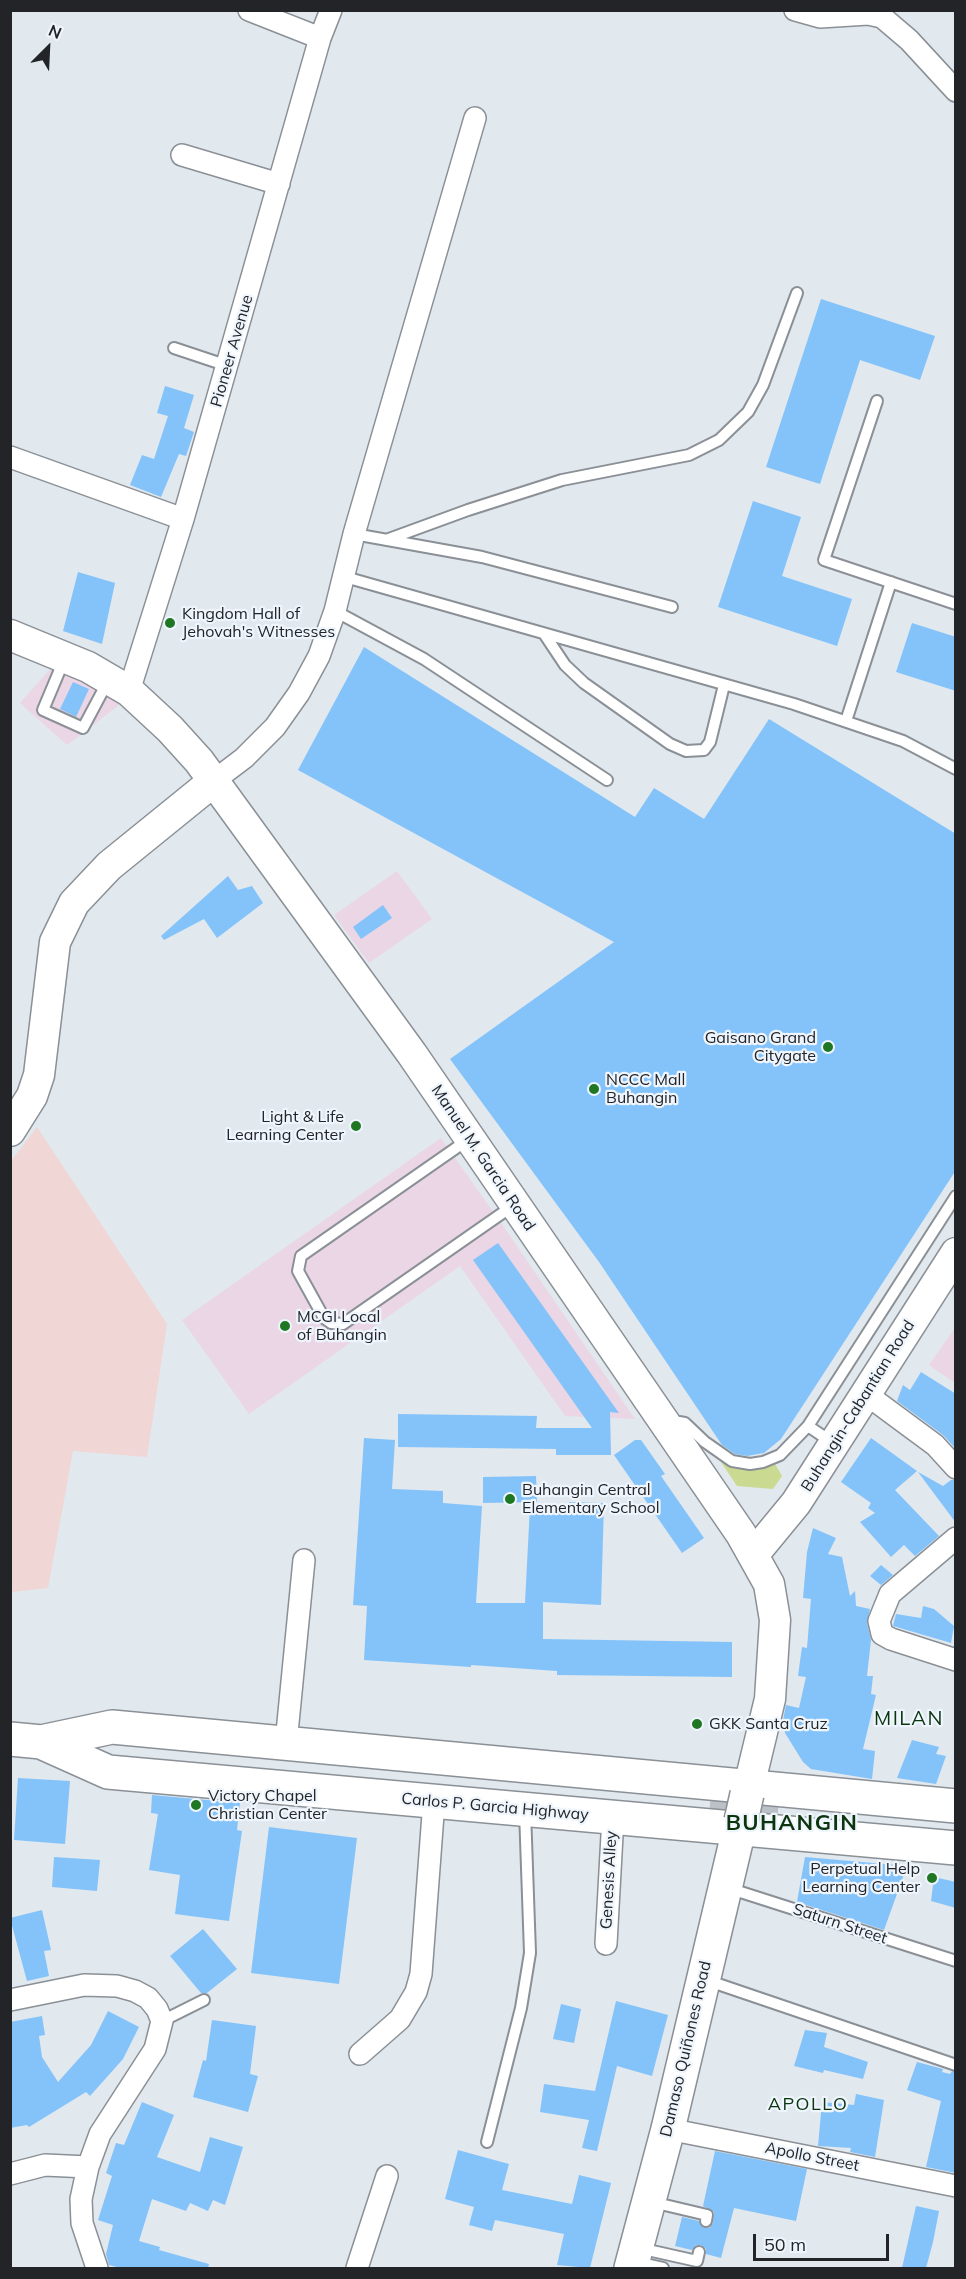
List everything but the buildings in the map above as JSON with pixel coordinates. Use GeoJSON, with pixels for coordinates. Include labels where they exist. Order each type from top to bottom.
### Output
{"type":"FeatureCollection","features":[{"type":"Feature","properties":{"kind":"main road","name":"Manuel M. Garcia Road"},"geometry":{"type":"LineString","coordinates":[[10,634],[66,657],[119,685],[170,729],[215,780],[347,963],[754,1554],[773,1599],[776,1642],[770,1700],[744,1808]]}},
{"type":"Feature","properties":{"kind":"main road"},"geometry":{"type":"LineString","coordinates":[[10,1131],[32,1096],[39,1075],[54,951],[63,922],[74,903],[109,867],[215,780]]}},
{"type":"Feature","properties":{"kind":"main road","name":"Buhangin-Cabantian Road"},"geometry":{"type":"LineString","coordinates":[[754,1554],[783,1521],[956,1252]]}},
{"type":"Feature","properties":{"kind":"main road","name":"Carlos P. Garcia Highway"},"geometry":{"type":"LineString","coordinates":[[26,1740],[112,1727],[286,1743],[744,1808],[956,1848]]}},
{"type":"Feature","properties":{"kind":"main road","name":"Carlos P. Garcia Highway"},"geometry":{"type":"LineString","coordinates":[[26,1740],[108,1772],[613,1817],[744,1808],[956,1806]]}},
{"type":"Feature","properties":{"kind":"main road","name":"Carlos P. Garcia Highway"},"geometry":{"type":"LineString","coordinates":[[26,1740],[710,1804]]}},
{"type":"Feature","properties":{"kind":"main road","name":"Damaso Quiñones Road"},"geometry":{"type":"LineString","coordinates":[[641,2261],[648,2201],[668,2129],[744,1808]]}},
{"type":"Feature","properties":{"kind":"main road"},"geometry":{"type":"LineString","coordinates":[[778,1810],[956,1827]]}},
{"type":"Feature","properties":{"kind":"street"},"geometry":{"type":"LineString","coordinates":[[249,10],[320,38]]}},
{"type":"Feature","properties":{"kind":"street","name":"Pioneer Avenue"},"geometry":{"type":"LineString","coordinates":[[119,685],[183,519],[320,38],[331,10]]}},
{"type":"Feature","properties":{"kind":"street"},"geometry":{"type":"LineString","coordinates":[[795,10],[820,17],[868,14],[882,17],[909,40],[956,91]]}},
{"type":"Feature","properties":{"kind":"street"},"geometry":{"type":"LineString","coordinates":[[215,780],[244,758],[275,728],[299,693],[319,656],[345,577],[354,534],[475,118]]}},
{"type":"Feature","properties":{"kind":"street"},"geometry":{"type":"LineString","coordinates":[[182,155],[279,184]]}},
{"type":"Feature","properties":{"kind":"street"},"geometry":{"type":"LineString","coordinates":[[10,457],[183,519]]}},
{"type":"Feature","properties":{"kind":"street"},"geometry":{"type":"LineString","coordinates":[[866,1394],[935,1445],[956,1468]]}},
{"type":"Feature","properties":{"kind":"street"},"geometry":{"type":"LineString","coordinates":[[956,1538],[890,1594],[879,1621],[882,1634],[891,1639],[956,1660]]}},
{"type":"Feature","properties":{"kind":"street"},"geometry":{"type":"LineString","coordinates":[[286,1743],[304,1560]]}},
{"type":"Feature","properties":{"kind":"street"},"geometry":{"type":"LineString","coordinates":[[360,2054],[400,2019],[416,1992],[421,1974],[434,1801]]}},
{"type":"Feature","properties":{"kind":"street","name":"Genesis Alley"},"geometry":{"type":"LineString","coordinates":[[606,1944],[613,1817]]}},
{"type":"Feature","properties":{"kind":"street"},"geometry":{"type":"LineString","coordinates":[[10,2000],[84,1985],[117,1986],[135,1991],[148,1998],[157,2009],[162,2021],[155,2049],[100,2134],[88,2167],[81,2199],[82,2223],[97,2268]]}},
{"type":"Feature","properties":{"kind":"street","name":"Apollo Street"},"geometry":{"type":"LineString","coordinates":[[668,2129],[956,2186]]}},
{"type":"Feature","properties":{"kind":"street"},"geometry":{"type":"LineString","coordinates":[[10,2174],[45,2166],[88,2167]]}},
{"type":"Feature","properties":{"kind":"street"},"geometry":{"type":"LineString","coordinates":[[357,2268],[387,2176]]}},
{"type":"Feature","properties":{"kind":"lane"},"geometry":{"type":"LineString","coordinates":[[386,540],[468,510],[562,480],[689,455],[719,440],[748,412],[763,385],[797,293]]}},
{"type":"Feature","properties":{"kind":"lane"},"geometry":{"type":"LineString","coordinates":[[174,348],[228,366]]}},
{"type":"Feature","properties":{"kind":"lane"},"geometry":{"type":"LineString","coordinates":[[877,400],[824,560],[956,604]]}},
{"type":"Feature","properties":{"kind":"lane"},"geometry":{"type":"LineString","coordinates":[[354,534],[482,557],[672,607]]}},
{"type":"Feature","properties":{"kind":"lane"},"geometry":{"type":"LineString","coordinates":[[345,577],[846,721],[903,741],[956,769]]}},
{"type":"Feature","properties":{"kind":"lane"},"geometry":{"type":"LineString","coordinates":[[846,721],[891,582]]}},
{"type":"Feature","properties":{"kind":"lane"},"geometry":{"type":"LineString","coordinates":[[335,611],[424,659],[607,780]]}},
{"type":"Feature","properties":{"kind":"lane"},"geometry":{"type":"LineString","coordinates":[[545,635],[565,664],[592,690],[670,744],[686,751],[704,750],[710,742],[724,685]]}},
{"type":"Feature","properties":{"kind":"lane"},"geometry":{"type":"LineString","coordinates":[[66,657],[43,710],[83,728],[119,685]]}},
{"type":"Feature","properties":{"kind":"lane"},"geometry":{"type":"LineString","coordinates":[[469,1139],[301,1256],[298,1271],[324,1318],[331,1323],[344,1324],[514,1205]]}},
{"type":"Feature","properties":{"kind":"lane"},"geometry":{"type":"LineString","coordinates":[[669,1428],[679,1422],[685,1423],[717,1452],[732,1461],[750,1464],[763,1462],[780,1455],[808,1426],[956,1196]]}},
{"type":"Feature","properties":{"kind":"lane"},"geometry":{"type":"LineString","coordinates":[[808,1426],[833,1443]]}},
{"type":"Feature","properties":{"kind":"lane"},"geometry":{"type":"LineString","coordinates":[[487,2142],[521,2008],[530,1953],[525,1809]]}},
{"type":"Feature","properties":{"kind":"lane","name":"Saturn Street"},"geometry":{"type":"LineString","coordinates":[[725,1887],[956,1961]]}},
{"type":"Feature","properties":{"kind":"lane"},"geometry":{"type":"LineString","coordinates":[[703,1978],[956,2065]]}},
{"type":"Feature","properties":{"kind":"lane"},"geometry":{"type":"LineString","coordinates":[[162,2021],[204,2000]]}},
{"type":"Feature","properties":{"kind":"lane"},"geometry":{"type":"LineString","coordinates":[[648,2201],[707,2215],[705,2221]]}},
{"type":"Feature","properties":{"kind":"lane"},"geometry":{"type":"LineString","coordinates":[[641,2261],[697,2261],[699,2252]]}},
{"type":"Feature","properties":{"kind":"shaded area"},"geometry":{"type":"Polygon","coordinates":[[[53,666],[123,702],[67,745],[20,703],[53,666]]]}},
{"type":"Feature","properties":{"kind":"shaded area"},"geometry":{"type":"Polygon","coordinates":[[[397,871],[432,919],[369,963],[334,915],[397,871]]]}},
{"type":"Feature","properties":{"kind":"shaded area"},"geometry":{"type":"Polygon","coordinates":[[[37,1127],[167,1324],[147,1457],[73,1451],[48,1588],[11,1592],[11,1161],[37,1127]]]}},
{"type":"Feature","properties":{"kind":"shaded area"},"geometry":{"type":"Polygon","coordinates":[[[441,1138],[635,1419],[565,1416],[460,1266],[249,1414],[182,1320],[441,1138]]]}},
{"type":"Feature","properties":{"kind":"shaded area"},"geometry":{"type":"Polygon","coordinates":[[[955,1328],[955,1383],[929,1365],[955,1328]]]}},
{"type":"Feature","properties":{"kind":"green space"},"geometry":{"type":"Polygon","coordinates":[[[727,1461],[756,1469],[774,1462],[782,1476],[773,1489],[737,1486],[721,1462],[727,1461]]]}},
{"type":"Feature","properties":{"kind":"tunnel"},"geometry":{"type":"LineString","coordinates":[[710,1804],[778,1810]]}},
{"type":"Feature","properties":{"kind":"place","name":"Kingdom Hall of Jehovah's Witnesses"},"geometry":{"type":"Point","coordinates":[170,623]}},
{"type":"Feature","properties":{"kind":"place","name":"Gaisano Grand Citygate"},"geometry":{"type":"Point","coordinates":[828,1047]}},
{"type":"Feature","properties":{"kind":"place","name":"NCCC Mall Buhangin"},"geometry":{"type":"Point","coordinates":[594,1089]}},
{"type":"Feature","properties":{"kind":"place","name":"Light & Life Learning Center"},"geometry":{"type":"Point","coordinates":[356,1126]}},
{"type":"Feature","properties":{"kind":"place","name":"MCGI Local of Buhangin"},"geometry":{"type":"Point","coordinates":[285,1326]}},
{"type":"Feature","properties":{"kind":"place","name":"Buhangin Central Elementary School"},"geometry":{"type":"Point","coordinates":[510,1499]}},
{"type":"Feature","properties":{"kind":"place","name":"GKK Santa Cruz"},"geometry":{"type":"Point","coordinates":[697,1724]}},
{"type":"Feature","properties":{"kind":"place","name":"Victory Chapel Christian Center"},"geometry":{"type":"Point","coordinates":[196,1805]}},
{"type":"Feature","properties":{"kind":"place","name":"Perpetual Help Learning Center"},"geometry":{"type":"Point","coordinates":[932,1878]}},
{"type":"Feature","properties":{"kind":"district","name":"MILAN"},"geometry":{"type":"Point","coordinates":[909,1719]}},
{"type":"Feature","properties":{"kind":"district","name":"BUHANGIN"},"geometry":{"type":"Point","coordinates":[792,1823]}},
{"type":"Feature","properties":{"kind":"district","name":"APOLLO"},"geometry":{"type":"Point","coordinates":[808,2105]}}]}
